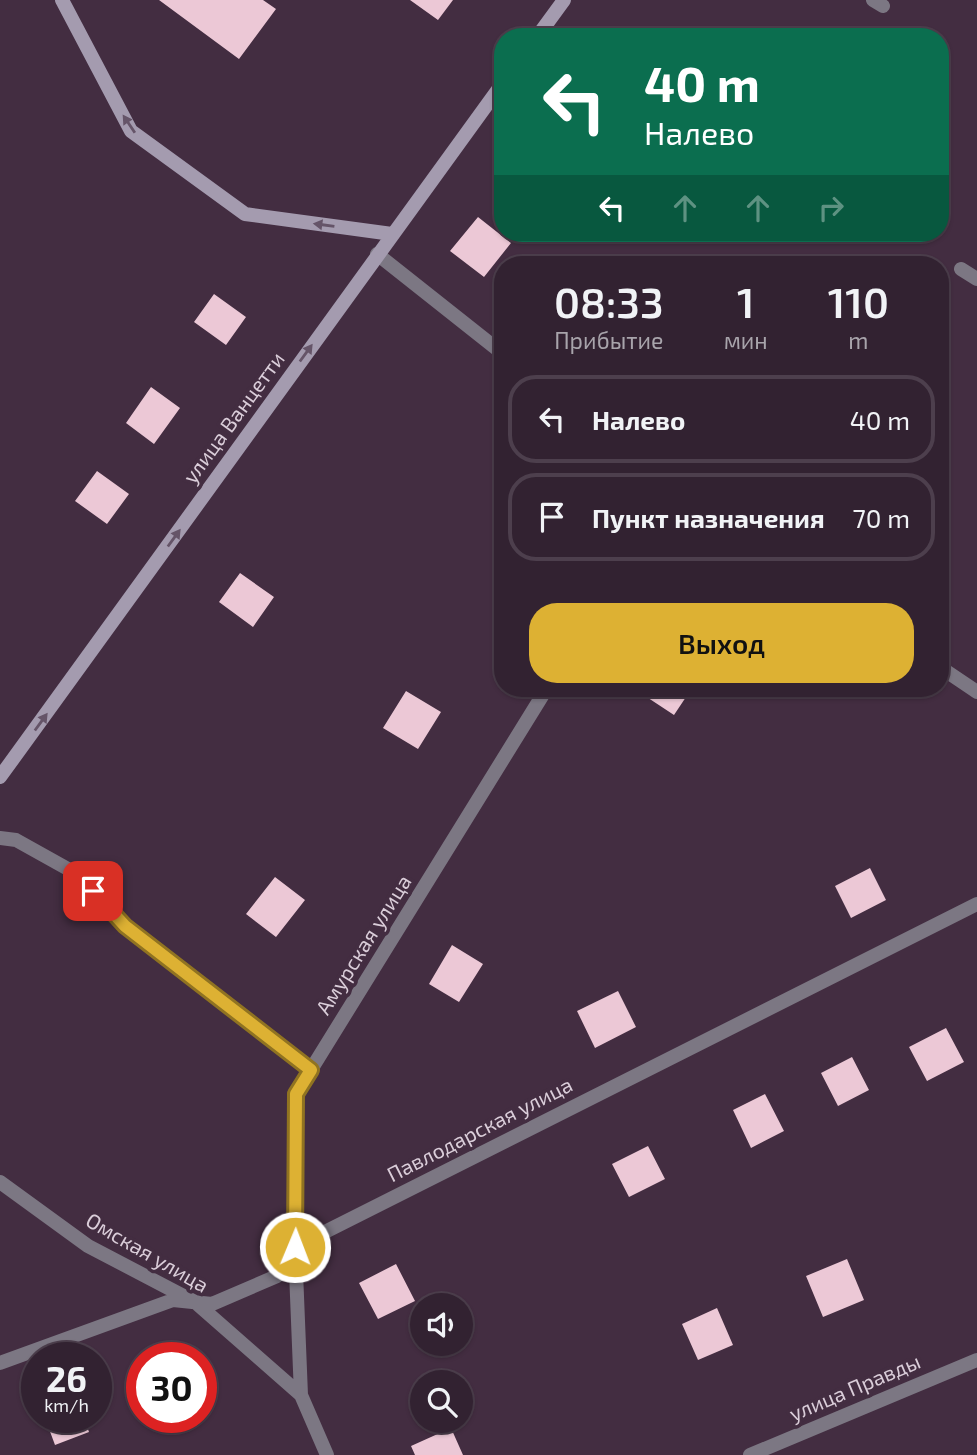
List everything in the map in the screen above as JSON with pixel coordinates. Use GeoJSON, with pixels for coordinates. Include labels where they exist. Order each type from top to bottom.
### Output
{"type":"FeatureCollection","features":[{"type":"Feature","properties":{"kind":"street"},"geometry":{"type":"LineString","coordinates":[[62,0],[131,131],[245,214],[391,234]]}},
{"type":"Feature","properties":{"kind":"street"},"geometry":{"type":"LineString","coordinates":[[544,28],[564,0]]}},
{"type":"Feature","properties":{"kind":"street","name":"улица Ванцетти"},"geometry":{"type":"LineString","coordinates":[[0,777],[494,95]]}},
{"type":"Feature","properties":{"kind":"street"},"geometry":{"type":"LineString","coordinates":[[377,254],[494,347]]}},
{"type":"Feature","properties":{"kind":"street"},"geometry":{"type":"LineString","coordinates":[[961,269],[977,279]]}},
{"type":"Feature","properties":{"kind":"street"},"geometry":{"type":"LineString","coordinates":[[949,673],[977,692]]}},
{"type":"Feature","properties":{"kind":"street","name":"Амурская улица"},"geometry":{"type":"LineString","coordinates":[[301,1395],[295,1247],[296,1094],[541,697]]}},
{"type":"Feature","properties":{"kind":"street"},"geometry":{"type":"LineString","coordinates":[[0,838],[16,840],[77,874],[125,926],[311,1070]]}},
{"type":"Feature","properties":{"kind":"street","name":"Павлодарская улица"},"geometry":{"type":"LineString","coordinates":[[295,1247],[977,904]]}},
{"type":"Feature","properties":{"kind":"street","name":"Омская улица"},"geometry":{"type":"LineString","coordinates":[[0,1182],[88,1246],[195,1302],[301,1395]]}},
{"type":"Feature","properties":{"kind":"street"},"geometry":{"type":"LineString","coordinates":[[0,1363],[173,1300],[212,1304],[277,1276],[295,1247]]}},
{"type":"Feature","properties":{"kind":"street","name":"улица Правды"},"geometry":{"type":"LineString","coordinates":[[750,1455],[977,1360]]}},
{"type":"Feature","properties":{"kind":"street"},"geometry":{"type":"LineString","coordinates":[[301,1395],[327,1455]]}},
{"type":"Feature","properties":{"kind":"building"},"geometry":{"type":"Polygon","coordinates":[[[159,0],[263,0],[276,9],[239,59],[159,0]]]}},
{"type":"Feature","properties":{"kind":"building"},"geometry":{"type":"Polygon","coordinates":[[[410,0],[453,0],[438,20],[410,0]]]}},
{"type":"Feature","properties":{"kind":"building"},"geometry":{"type":"Polygon","coordinates":[[[478,217],[494,230],[494,242],[511,243],[501,256],[494,256],[494,264],[484,277],[450,251],[478,217]]]}},
{"type":"Feature","properties":{"kind":"building"},"geometry":{"type":"Polygon","coordinates":[[[214,294],[246,317],[226,345],[194,322],[214,294]]]}},
{"type":"Feature","properties":{"kind":"building"},"geometry":{"type":"Polygon","coordinates":[[[151,387],[180,408],[154,444],[126,423],[151,387]]]}},
{"type":"Feature","properties":{"kind":"building"},"geometry":{"type":"Polygon","coordinates":[[[97,471],[129,494],[107,524],[75,501],[97,471]]]}},
{"type":"Feature","properties":{"kind":"building"},"geometry":{"type":"Polygon","coordinates":[[[240,573],[274,597],[253,627],[219,602],[240,573]]]}},
{"type":"Feature","properties":{"kind":"building"},"geometry":{"type":"Polygon","coordinates":[[[406,691],[441,712],[418,749],[383,728],[406,691]]]}},
{"type":"Feature","properties":{"kind":"building"},"geometry":{"type":"Polygon","coordinates":[[[647,697],[686,697],[674,715],[647,697]]]}},
{"type":"Feature","properties":{"kind":"building"},"geometry":{"type":"Polygon","coordinates":[[[870,868],[886,900],[851,918],[835,886],[870,868]]]}},
{"type":"Feature","properties":{"kind":"building"},"geometry":{"type":"Polygon","coordinates":[[[275,877],[305,900],[276,937],[246,914],[275,877]]]}},
{"type":"Feature","properties":{"kind":"building"},"geometry":{"type":"Polygon","coordinates":[[[452,945],[483,964],[459,1002],[429,984],[452,945]]]}},
{"type":"Feature","properties":{"kind":"building"},"geometry":{"type":"Polygon","coordinates":[[[618,991],[636,1027],[595,1048],[577,1011],[618,991]]]}},
{"type":"Feature","properties":{"kind":"building"},"geometry":{"type":"Polygon","coordinates":[[[946,1028],[964,1062],[927,1081],[909,1047],[946,1028]]]}},
{"type":"Feature","properties":{"kind":"building"},"geometry":{"type":"Polygon","coordinates":[[[852,1057],[869,1090],[838,1106],[821,1073],[852,1057]]]}},
{"type":"Feature","properties":{"kind":"building"},"geometry":{"type":"Polygon","coordinates":[[[765,1094],[784,1131],[751,1148],[733,1110],[765,1094]]]}},
{"type":"Feature","properties":{"kind":"building"},"geometry":{"type":"Polygon","coordinates":[[[648,1146],[665,1179],[629,1197],[612,1164],[648,1146]]]}},
{"type":"Feature","properties":{"kind":"building"},"geometry":{"type":"Polygon","coordinates":[[[847,1259],[864,1300],[823,1317],[806,1276],[847,1259]]]}},
{"type":"Feature","properties":{"kind":"building"},"geometry":{"type":"Polygon","coordinates":[[[396,1264],[411,1293],[410,1303],[378,1319],[359,1283],[396,1264]]]}},
{"type":"Feature","properties":{"kind":"building"},"geometry":{"type":"Polygon","coordinates":[[[717,1308],[733,1345],[698,1360],[682,1324],[717,1308]]]}},
{"type":"Feature","properties":{"kind":"building"},"geometry":{"type":"Polygon","coordinates":[[[51,1433],[86,1433],[55,1445],[51,1433]]]}},
{"type":"Feature","properties":{"kind":"building"},"geometry":{"type":"Polygon","coordinates":[[[440,1433],[453,1433],[463,1455],[415,1455],[411,1446],[440,1433]]]}},
{"type":"Feature","properties":{"kind":"route"},"geometry":{"type":"LineString","coordinates":[[93,891],[125,926],[311,1070],[296,1094],[295,1247]]}}]}
